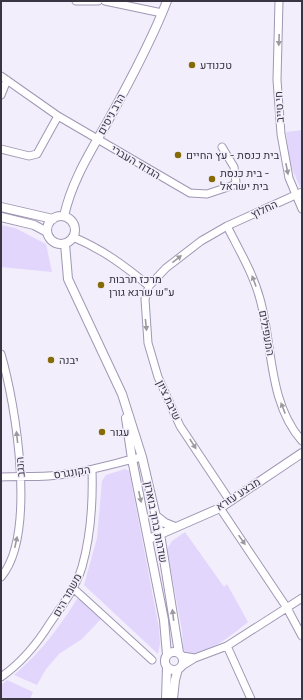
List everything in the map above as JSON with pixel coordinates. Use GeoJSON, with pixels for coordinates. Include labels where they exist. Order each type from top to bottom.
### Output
{"type":"FeatureCollection","features":[{"type":"Feature","properties":{"kind":"street"},"geometry":{"type":"LineString","coordinates":[[76,1],[98,1]]}},
{"type":"Feature","properties":{"kind":"street"},"geometry":{"type":"LineString","coordinates":[[105,1],[162,13]]}},
{"type":"Feature","properties":{"kind":"street","name":"הרב ניסים"},"geometry":{"type":"LineString","coordinates":[[64,216],[75,182],[133,76],[167,1]]}},
{"type":"Feature","properties":{"kind":"street","name":"חי טייב"},"geometry":{"type":"LineString","coordinates":[[279,1],[278,80],[281,134],[289,178],[299,193],[302,209]]}},
{"type":"Feature","properties":{"kind":"street"},"geometry":{"type":"LineString","coordinates":[[1,95],[4,78]]}},
{"type":"Feature","properties":{"kind":"street","name":"הגדוד העברי"},"geometry":{"type":"LineString","coordinates":[[4,78],[58,116],[182,190],[199,194],[216,192],[234,185],[236,182],[234,167],[222,147]]}},
{"type":"Feature","properties":{"kind":"street"},"geometry":{"type":"LineString","coordinates":[[1,149],[29,156],[37,154],[58,116]]}},
{"type":"Feature","properties":{"kind":"street","name":"החלוץ"},"geometry":{"type":"LineString","coordinates":[[149,286],[166,268],[184,254],[227,226],[299,193]]}},
{"type":"Feature","properties":{"kind":"street"},"geometry":{"type":"LineString","coordinates":[[1,207],[53,219],[64,216],[73,223],[75,230],[74,238],[65,244],[54,243],[47,232],[34,225],[1,217]]}},
{"type":"Feature","properties":{"kind":"street"},"geometry":{"type":"LineString","coordinates":[[47,232],[47,227],[53,219]]}},
{"type":"Feature","properties":{"kind":"street","name":"המעפילים"},"geometry":{"type":"LineString","coordinates":[[227,226],[253,277],[265,318],[276,388],[284,410],[297,436],[302,441]]}},
{"type":"Feature","properties":{"kind":"street"},"geometry":{"type":"LineString","coordinates":[[74,238],[94,245],[126,267],[149,286]]}},
{"type":"Feature","properties":{"kind":"street","name":"שדרות ברוך בוארון"},"geometry":{"type":"LineString","coordinates":[[54,243],[66,263]]}},
{"type":"Feature","properties":{"kind":"street","name":"שדרות ברוך בוארון"},"geometry":{"type":"LineString","coordinates":[[65,244],[68,278],[88,325],[122,394],[142,457],[160,534],[180,655]]}},
{"type":"Feature","properties":{"kind":"street","name":"שיבת ציון"},"geometry":{"type":"LineString","coordinates":[[149,286],[145,299],[148,343],[158,377],[180,426],[230,502]]}},
{"type":"Feature","properties":{"kind":"street","name":"הנגב"},"geometry":{"type":"LineString","coordinates":[[1,354],[10,385],[21,476],[19,530],[10,565],[1,577]]}},
{"type":"Feature","properties":{"kind":"street","name":"שדרות ברוך בוארון"},"geometry":{"type":"LineString","coordinates":[[122,394],[132,459],[164,620],[167,655]]}},
{"type":"Feature","properties":{"kind":"street","name":"מבצע עזרא"},"geometry":{"type":"LineString","coordinates":[[149,539],[220,508],[302,453]]}},
{"type":"Feature","properties":{"kind":"street","name":"הקונגרס"},"geometry":{"type":"LineString","coordinates":[[1,477],[47,476],[92,470],[142,457]]}},
{"type":"Feature","properties":{"kind":"street","name":"משמר הים"},"geometry":{"type":"LineString","coordinates":[[1,677],[30,651],[73,588],[82,568],[91,522],[93,499],[92,470]]}},
{"type":"Feature","properties":{"kind":"street"},"geometry":{"type":"LineString","coordinates":[[220,508],[287,608],[302,636]]}},
{"type":"Feature","properties":{"kind":"street"},"geometry":{"type":"LineString","coordinates":[[156,516],[165,523],[175,527]]}},
{"type":"Feature","properties":{"kind":"street"},"geometry":{"type":"LineString","coordinates":[[73,588],[152,660]]}},
{"type":"Feature","properties":{"kind":"street"},"geometry":{"type":"LineString","coordinates":[[167,667],[172,670],[180,668],[195,658],[227,646],[302,598]]}},
{"type":"Feature","properties":{"kind":"street"},"geometry":{"type":"LineString","coordinates":[[227,646],[251,699]]}},
{"type":"Feature","properties":{"kind":"street"},"geometry":{"type":"LineString","coordinates":[[166,699],[167,667],[165,661],[167,655],[172,652],[195,658]]}},
{"type":"Feature","properties":{"kind":"street"},"geometry":{"type":"LineString","coordinates":[[173,699],[175,680],[183,661],[180,655]]}},
{"type":"Feature","properties":{"kind":"shaded area"},"geometry":{"type":"Polygon","coordinates":[[[302,130],[302,186],[300,187],[289,162],[286,132],[302,130]]]}},
{"type":"Feature","properties":{"kind":"shaded area"},"geometry":{"type":"Polygon","coordinates":[[[1,225],[15,228],[46,244],[52,272],[1,267],[1,225]]]}},
{"type":"Feature","properties":{"kind":"shaded area"},"geometry":{"type":"Polygon","coordinates":[[[125,469],[129,471],[159,628],[160,644],[158,654],[84,585],[97,538],[102,481],[106,475],[125,469]]]}},
{"type":"Feature","properties":{"kind":"shaded area"},"geometry":{"type":"Polygon","coordinates":[[[185,532],[224,587],[227,584],[248,622],[213,647],[197,653],[188,654],[183,649],[182,631],[167,549],[172,541],[185,532]]]}},
{"type":"Feature","properties":{"kind":"shaded area"},"geometry":{"type":"Polygon","coordinates":[[[77,599],[80,599],[101,619],[82,639],[59,654],[46,669],[37,685],[14,675],[48,640],[77,599]]]}},
{"type":"Feature","properties":{"kind":"shaded area"},"geometry":{"type":"Polygon","coordinates":[[[7,680],[33,692],[30,699],[1,699],[1,685],[7,680]]]}},
{"type":"Feature","properties":{"kind":"place","name":"טכנודע"},"geometry":{"type":"Point","coordinates":[192,65]}},
{"type":"Feature","properties":{"kind":"place","name":"בית כנסת - עץ החיים"},"geometry":{"type":"Point","coordinates":[178,155]}},
{"type":"Feature","properties":{"kind":"place","name":"בית כנסת - בית ישראל"},"geometry":{"type":"Point","coordinates":[212,179]}},
{"type":"Feature","properties":{"kind":"place","name":"מרכז תרבות ע\"ש שרגא גורן"},"geometry":{"type":"Point","coordinates":[101,285]}},
{"type":"Feature","properties":{"kind":"place","name":"יבנה"},"geometry":{"type":"Point","coordinates":[51,360]}},
{"type":"Feature","properties":{"kind":"place","name":"עגור"},"geometry":{"type":"Point","coordinates":[102,432]}}]}
